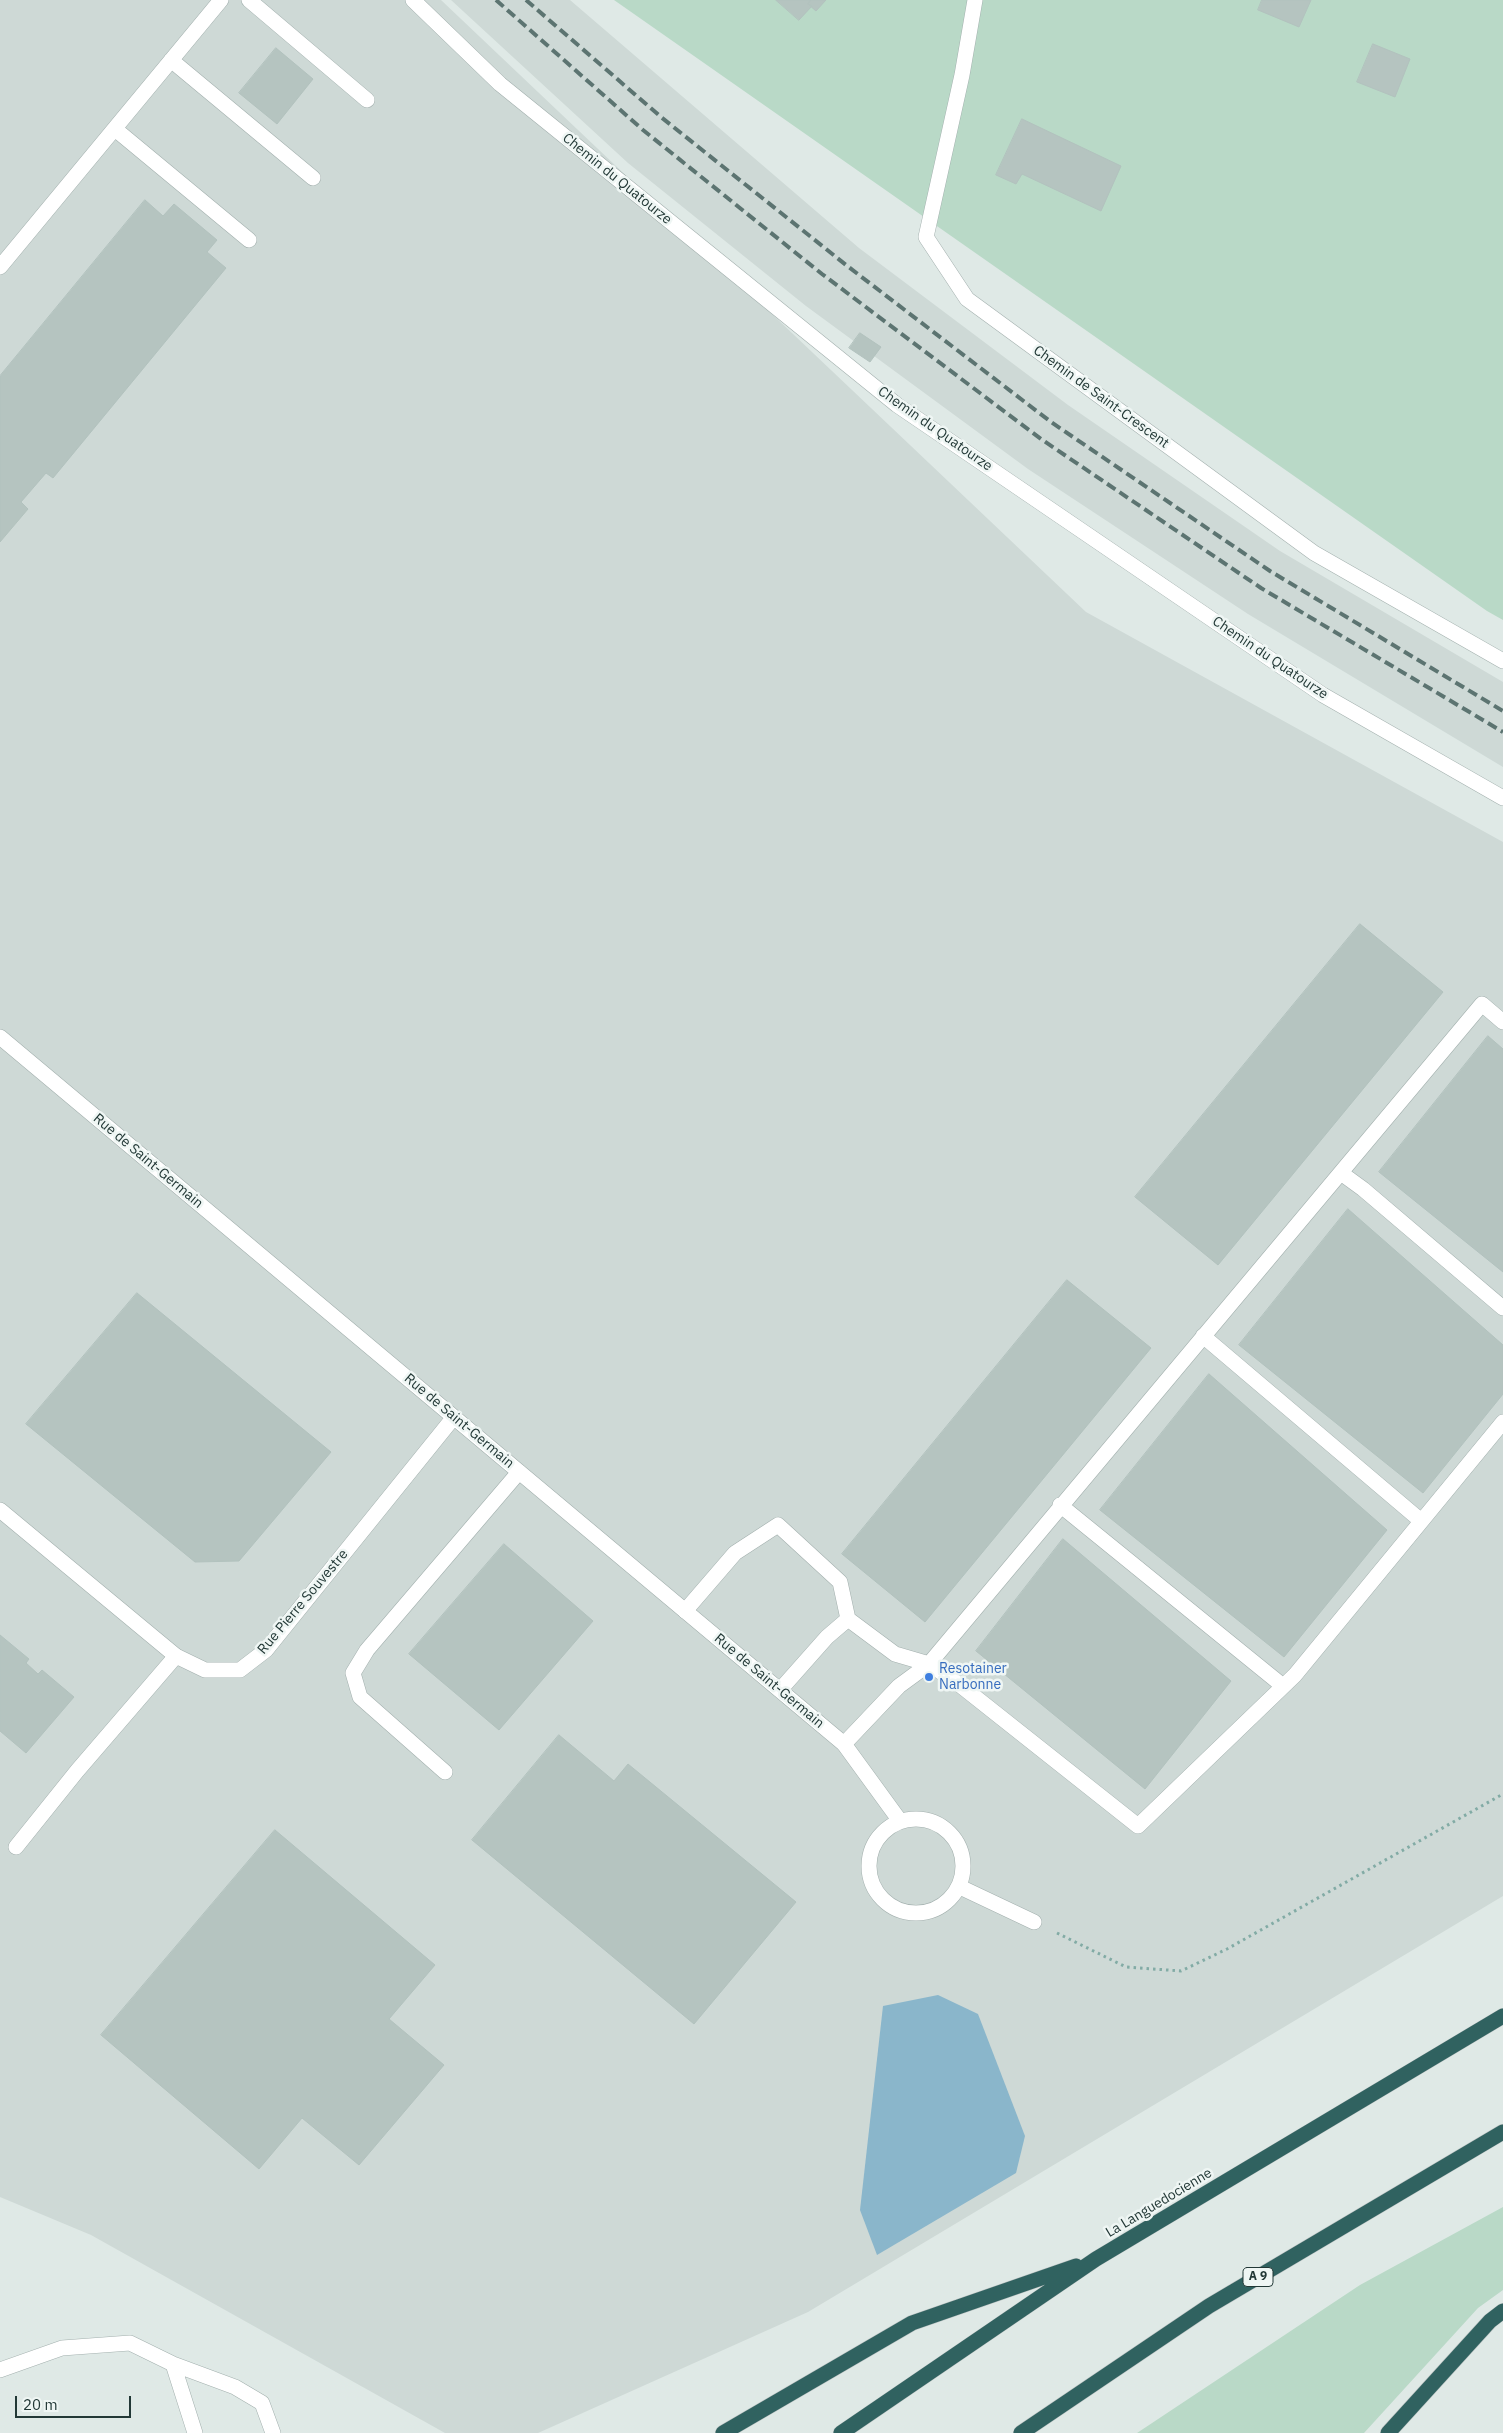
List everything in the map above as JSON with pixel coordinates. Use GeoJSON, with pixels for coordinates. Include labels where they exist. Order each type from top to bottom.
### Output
{"type":"FeatureCollection","features":[{"type":"Feature","properties":{"kind":"highway","name":"La Languedocienne"},"geometry":{"type":"LineString","coordinates":[[841,2433],[1096,2259],[1503,2016]]}},
{"type":"Feature","properties":{"kind":"highway","name":"A 9"},"geometry":{"type":"LineString","coordinates":[[1021,2433],[1209,2306],[1503,2132]]}},
{"type":"Feature","properties":{"kind":"highway"},"geometry":{"type":"LineString","coordinates":[[724,2433],[912,2323],[1096,2259]]}},
{"type":"Feature","properties":{"kind":"highway"},"geometry":{"type":"LineString","coordinates":[[1388,2433],[1490,2321],[1503,2312]]}},
{"type":"Feature","properties":{"kind":"street"},"geometry":{"type":"LineString","coordinates":[[0,268],[221,0]]}},
{"type":"Feature","properties":{"kind":"street"},"geometry":{"type":"LineString","coordinates":[[249,0],[367,100]]}},
{"type":"Feature","properties":{"kind":"street","name":"Chemin du Quatourze"},"geometry":{"type":"LineString","coordinates":[[412,0],[500,84],[898,405],[1323,695],[1503,798]]}},
{"type":"Feature","properties":{"kind":"street","name":"Chemin de Saint-Crescent"},"geometry":{"type":"LineString","coordinates":[[974,0],[962,75],[926,237],[967,299],[1314,553],[1503,661]]}},
{"type":"Feature","properties":{"kind":"street"},"geometry":{"type":"LineString","coordinates":[[171,60],[313,178]]}},
{"type":"Feature","properties":{"kind":"street"},"geometry":{"type":"LineString","coordinates":[[115,129],[249,240]]}},
{"type":"Feature","properties":{"kind":"street"},"geometry":{"type":"LineString","coordinates":[[844,1744],[899,1686],[929,1664],[1060,1505],[1482,1004],[1503,1022]]}},
{"type":"Feature","properties":{"kind":"street","name":"Rue de Saint-Germain"},"geometry":{"type":"LineString","coordinates":[[0,1037],[844,1744],[900,1822]]}},
{"type":"Feature","properties":{"kind":"street"},"geometry":{"type":"LineString","coordinates":[[1341,1173],[1363,1189],[1503,1308]]}},
{"type":"Feature","properties":{"kind":"street"},"geometry":{"type":"LineString","coordinates":[[1203,1336],[1420,1520]]}},
{"type":"Feature","properties":{"kind":"street","name":"Rue Pierre Souvestre"},"geometry":{"type":"LineString","coordinates":[[0,1510],[176,1656],[205,1670],[240,1670],[266,1650],[454,1417]]}},
{"type":"Feature","properties":{"kind":"street"},"geometry":{"type":"LineString","coordinates":[[685,1611],[735,1553],[778,1525],[840,1582],[848,1619],[895,1654],[929,1664],[960,1685],[1138,1826],[1295,1675],[1420,1520],[1503,1422]]}},
{"type":"Feature","properties":{"kind":"street"},"geometry":{"type":"LineString","coordinates":[[446,1772],[360,1697],[354,1673],[367,1650],[519,1472]]}},
{"type":"Feature","properties":{"kind":"street"},"geometry":{"type":"LineString","coordinates":[[1060,1505],[1283,1686]]}},
{"type":"Feature","properties":{"kind":"street"},"geometry":{"type":"LineString","coordinates":[[780,1690],[826,1637],[848,1619]]}},
{"type":"Feature","properties":{"kind":"street"},"geometry":{"type":"LineString","coordinates":[[16,1847],[77,1771],[176,1656]]}},
{"type":"Feature","properties":{"kind":"street"},"geometry":{"type":"LineString","coordinates":[[916,1819],[932,1821],[946,1828],[957,1840],[963,1855],[964,1871],[960,1887],[951,1899],[938,1909],[924,1914],[908,1913],[893,1908],[881,1898],[872,1885],[869,1870],[870,1854],[876,1841],[886,1829],[900,1822],[916,1819]]}},
{"type":"Feature","properties":{"kind":"street"},"geometry":{"type":"LineString","coordinates":[[960,1887],[1034,1922]]}},
{"type":"Feature","properties":{"kind":"street"},"geometry":{"type":"LineString","coordinates":[[0,2370],[62,2348],[130,2343],[173,2364],[235,2386],[262,2403],[273,2433]]}},
{"type":"Feature","properties":{"kind":"street"},"geometry":{"type":"LineString","coordinates":[[173,2364],[195,2433]]}},
{"type":"Feature","properties":{"kind":"path"},"geometry":{"type":"LineString","coordinates":[[1034,1922],[1126,1966],[1181,1971],[1227,1949],[1503,1794]]}},
{"type":"Feature","properties":{"kind":"shaded area"},"geometry":{"type":"Polygon","coordinates":[[[0,0],[441,0],[1086,612],[1503,842],[1503,1896],[808,2312],[538,2433],[445,2433],[91,2235],[0,2197],[0,0]]]}},
{"type":"Feature","properties":{"kind":"shaded area"},"geometry":{"type":"Polygon","coordinates":[[[451,0],[570,0],[859,248],[1068,405],[1280,551],[1503,682],[1503,767],[1248,614],[1028,469],[806,306],[628,163],[451,0]]]}},
{"type":"Feature","properties":{"kind":"green space"},"geometry":{"type":"Polygon","coordinates":[[[614,0],[1503,0],[1503,620],[1487,611],[614,0]]]}},
{"type":"Feature","properties":{"kind":"green space"},"geometry":{"type":"Polygon","coordinates":[[[1503,2207],[1503,2290],[1478,2308],[1364,2433],[1137,2433],[1360,2285],[1503,2207]]]}},
{"type":"Feature","properties":{"kind":"water"},"geometry":{"type":"Polygon","coordinates":[[[938,1995],[978,2014],[1025,2136],[1016,2173],[877,2255],[860,2210],[883,2006],[938,1995]]]}},
{"type":"Feature","properties":{"kind":"building"},"geometry":{"type":"Polygon","coordinates":[[[776,0],[811,0],[808,4],[812,6],[799,20],[776,0]]]}},
{"type":"Feature","properties":{"kind":"building"},"geometry":{"type":"Polygon","coordinates":[[[811,0],[826,0],[816,11],[808,4],[811,0]]]}},
{"type":"Feature","properties":{"kind":"building"},"geometry":{"type":"Polygon","coordinates":[[[1262,0],[1311,0],[1299,27],[1258,10],[1262,0]]]}},
{"type":"Feature","properties":{"kind":"building"},"geometry":{"type":"Polygon","coordinates":[[[1373,44],[1410,59],[1395,97],[1357,82],[1373,44]]]}},
{"type":"Feature","properties":{"kind":"building"},"geometry":{"type":"Polygon","coordinates":[[[276,48],[313,79],[277,124],[239,93],[276,48]]]}},
{"type":"Feature","properties":{"kind":"building"},"geometry":{"type":"Polygon","coordinates":[[[1022,119],[1121,166],[1101,211],[1022,174],[1016,184],[996,175],[1022,119]]]}},
{"type":"Feature","properties":{"kind":"building"},"geometry":{"type":"Polygon","coordinates":[[[145,200],[163,216],[174,204],[217,240],[207,252],[226,268],[53,478],[46,473],[21,502],[28,509],[0,542],[0,376],[145,200]]]}},
{"type":"Feature","properties":{"kind":"building"},"geometry":{"type":"Polygon","coordinates":[[[860,333],[881,347],[870,362],[849,348],[860,333]]]}},
{"type":"Feature","properties":{"kind":"building"},"geometry":{"type":"Polygon","coordinates":[[[1360,924],[1443,992],[1218,1265],[1135,1197],[1360,924]]]}},
{"type":"Feature","properties":{"kind":"building"},"geometry":{"type":"Polygon","coordinates":[[[1488,1036],[1503,1049],[1503,1272],[1379,1172],[1488,1036]]]}},
{"type":"Feature","properties":{"kind":"building"},"geometry":{"type":"Polygon","coordinates":[[[1348,1209],[1503,1345],[1503,1394],[1423,1493],[1239,1345],[1348,1209]]]}},
{"type":"Feature","properties":{"kind":"building"},"geometry":{"type":"Polygon","coordinates":[[[1067,1280],[1151,1348],[925,1622],[842,1554],[1067,1280]]]}},
{"type":"Feature","properties":{"kind":"building"},"geometry":{"type":"Polygon","coordinates":[[[137,1293],[331,1452],[239,1561],[195,1562],[26,1424],[137,1293]]]}},
{"type":"Feature","properties":{"kind":"building"},"geometry":{"type":"Polygon","coordinates":[[[1209,1374],[1387,1530],[1284,1657],[1100,1510],[1209,1374]]]}},
{"type":"Feature","properties":{"kind":"building"},"geometry":{"type":"Polygon","coordinates":[[[1063,1539],[1231,1681],[1145,1789],[976,1651],[1063,1539]]]}},
{"type":"Feature","properties":{"kind":"building"},"geometry":{"type":"Polygon","coordinates":[[[504,1544],[593,1621],[499,1730],[409,1654],[504,1544]]]}},
{"type":"Feature","properties":{"kind":"building"},"geometry":{"type":"Polygon","coordinates":[[[0,1635],[29,1659],[26,1663],[38,1674],[42,1670],[74,1697],[26,1753],[0,1731],[0,1635]]]}},
{"type":"Feature","properties":{"kind":"building"},"geometry":{"type":"Polygon","coordinates":[[[559,1735],[614,1781],[628,1764],[796,1902],[694,2024],[472,1840],[559,1735]]]}},
{"type":"Feature","properties":{"kind":"building"},"geometry":{"type":"Polygon","coordinates":[[[275,1830],[435,1965],[389,2019],[444,2065],[359,2165],[302,2118],[259,2169],[101,2035],[275,1830]]]}},
{"type":"Feature","properties":{"kind":"railway"},"geometry":{"type":"LineString","coordinates":[[496,0],[643,130],[822,274],[1041,439],[1261,588],[1503,732]]}},
{"type":"Feature","properties":{"kind":"railway"},"geometry":{"type":"LineString","coordinates":[[526,0],[661,117],[846,265],[1051,422],[1270,571],[1503,711]]}},
{"type":"Feature","properties":{"kind":"place","name":"Resotainer Narbonne"},"geometry":{"type":"Point","coordinates":[929,1677]}}]}
